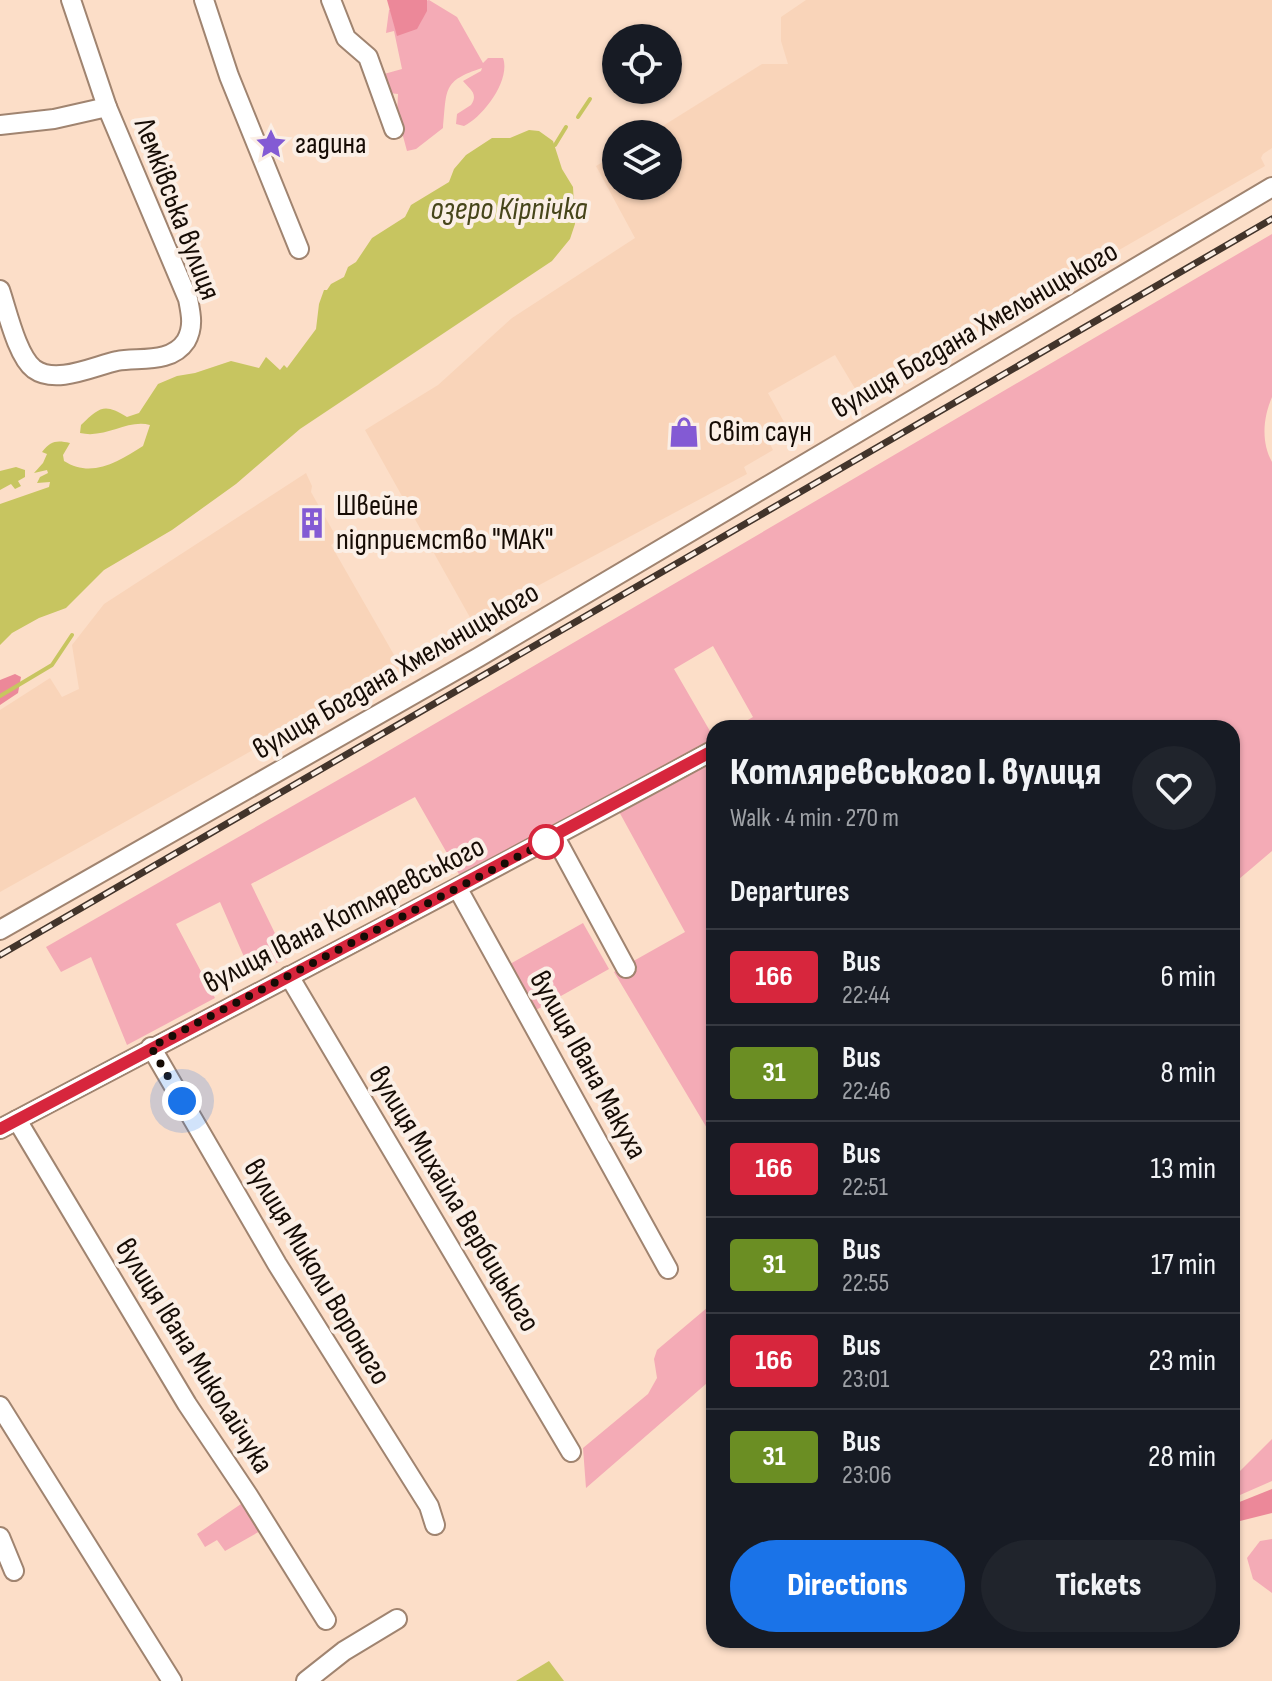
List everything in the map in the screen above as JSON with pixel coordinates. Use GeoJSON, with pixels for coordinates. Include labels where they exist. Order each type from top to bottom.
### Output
{"type":"FeatureCollection","features":[{"type":"Feature","properties":{"kind":"street","name":"Лемківська вулиця"},"geometry":{"type":"LineString","coordinates":[[0,290],[26,359],[35,370],[43,373],[65,374],[121,360],[143,361],[174,351],[185,343],[192,317],[188,299],[107,107],[71,0]]}},
{"type":"Feature","properties":{"kind":"street"},"geometry":{"type":"LineString","coordinates":[[204,0],[229,76],[299,249]]}},
{"type":"Feature","properties":{"kind":"street"},"geometry":{"type":"LineString","coordinates":[[331,0],[346,38],[368,57],[394,129]]}},
{"type":"Feature","properties":{"kind":"street"},"geometry":{"type":"LineString","coordinates":[[0,125],[54,119],[107,107]]}},
{"type":"Feature","properties":{"kind":"street","name":"вулиця Богдана Хмельницького"},"geometry":{"type":"LineString","coordinates":[[0,930],[493,649],[1272,187]]}},
{"type":"Feature","properties":{"kind":"street","name":"вулиця Івана Котляревського"},"geometry":{"type":"LineString","coordinates":[[8,1124],[458,889],[706,754]]}},
{"type":"Feature","properties":{"kind":"street"},"geometry":{"type":"LineString","coordinates":[[555,837],[626,968]]}},
{"type":"Feature","properties":{"kind":"street","name":"вулиця Івана Макуха"},"geometry":{"type":"LineString","coordinates":[[458,889],[668,1269]]}},
{"type":"Feature","properties":{"kind":"street","name":"вулиця Михайла Вербицького"},"geometry":{"type":"LineString","coordinates":[[289,976],[571,1452]]}},
{"type":"Feature","properties":{"kind":"street","name":"вулиця Миколи Вороного"},"geometry":{"type":"LineString","coordinates":[[151,1047],[277,1264],[429,1506],[435,1525]]}},
{"type":"Feature","properties":{"kind":"street","name":"вулиця Івана Миколайчука"},"geometry":{"type":"LineString","coordinates":[[8,1124],[326,1620]]}},
{"type":"Feature","properties":{"kind":"street"},"geometry":{"type":"LineString","coordinates":[[0,1406],[172,1681]]}},
{"type":"Feature","properties":{"kind":"street"},"geometry":{"type":"LineString","coordinates":[[0,1537],[14,1571]]}},
{"type":"Feature","properties":{"kind":"street"},"geometry":{"type":"LineString","coordinates":[[306,1681],[344,1651],[397,1619]]}},
{"type":"Feature","properties":{"kind":"shaded area"},"geometry":{"type":"Polygon","coordinates":[[[387,0],[427,0],[427,11],[417,29],[397,36],[387,0]]]}},
{"type":"Feature","properties":{"kind":"shaded area"},"geometry":{"type":"Polygon","coordinates":[[[429,0],[457,17],[483,63],[488,58],[503,58],[503,77],[487,106],[464,126],[456,124],[457,114],[471,105],[474,97],[463,81],[482,68],[453,82],[447,95],[443,128],[416,149],[407,151],[397,114],[398,94],[389,93],[384,74],[402,69],[394,31],[386,33],[389,10],[429,0]]]}},
{"type":"Feature","properties":{"kind":"shaded area"},"geometry":{"type":"Polygon","coordinates":[[[806,0],[1272,0],[1272,148],[1261,158],[1265,166],[914,368],[918,377],[866,407],[835,355],[768,393],[789,431],[769,442],[773,450],[744,467],[747,474],[472,621],[365,430],[438,385],[512,318],[635,238],[614,200],[682,200],[682,120],[672,120],[762,64],[788,64],[781,41],[781,17],[806,0]]]}},
{"type":"Feature","properties":{"kind":"shaded area"},"geometry":{"type":"Polygon","coordinates":[[[602,162],[602,177],[596,166],[602,162]]]}},
{"type":"Feature","properties":{"kind":"shaded area"},"geometry":{"type":"Polygon","coordinates":[[[1272,234],[1272,397],[1264,430],[1272,462],[1272,851],[1240,878],[1240,720],[748,720],[753,717],[713,646],[674,669],[706,724],[706,1127],[614,972],[685,932],[611,797],[460,876],[415,797],[251,884],[287,958],[252,975],[220,902],[176,924],[215,998],[127,1045],[91,957],[61,972],[46,947],[366,764],[1272,234]]]}},
{"type":"Feature","properties":{"kind":"shaded area"},"geometry":{"type":"Polygon","coordinates":[[[306,473],[312,486],[311,492],[338,540],[331,545],[401,667],[0,892],[0,710],[50,678],[62,697],[79,689],[72,645],[104,604],[306,473]]]}},
{"type":"Feature","properties":{"kind":"shaded area"},"geometry":{"type":"Polygon","coordinates":[[[15,674],[21,677],[18,693],[0,705],[0,680],[15,674]]]}},
{"type":"Feature","properties":{"kind":"shaded area"},"geometry":{"type":"Polygon","coordinates":[[[583,923],[609,969],[536,1010],[510,964],[583,923]]]}},
{"type":"Feature","properties":{"kind":"shaded area"},"geometry":{"type":"Polygon","coordinates":[[[706,1309],[706,1384],[586,1488],[583,1448],[648,1394],[657,1378],[654,1359],[657,1350],[706,1309]]]}},
{"type":"Feature","properties":{"kind":"shaded area"},"geometry":{"type":"Polygon","coordinates":[[[1272,1439],[1272,1481],[1240,1495],[1240,1471],[1272,1439]]]}},
{"type":"Feature","properties":{"kind":"shaded area"},"geometry":{"type":"Polygon","coordinates":[[[1272,1489],[1272,1513],[1240,1521],[1240,1502],[1272,1489]]]}},
{"type":"Feature","properties":{"kind":"shaded area"},"geometry":{"type":"Polygon","coordinates":[[[241,1504],[246,1504],[262,1530],[225,1551],[217,1540],[205,1547],[197,1534],[241,1504]]]}},
{"type":"Feature","properties":{"kind":"shaded area"},"geometry":{"type":"Polygon","coordinates":[[[1272,1539],[1272,1593],[1253,1579],[1247,1558],[1260,1541],[1272,1539]]]}},
{"type":"Feature","properties":{"kind":"water","name":"озеро Кірпічка"},"geometry":{"type":"Polygon","coordinates":[[[529,130],[539,131],[553,141],[562,169],[573,187],[575,224],[570,239],[552,261],[300,429],[236,484],[172,530],[104,570],[66,608],[12,633],[0,645],[0,504],[49,487],[50,482],[37,483],[40,477],[48,473],[47,470],[34,473],[47,454],[42,452],[45,448],[54,442],[70,443],[63,455],[64,461],[85,468],[105,466],[143,446],[150,425],[80,433],[81,425],[98,411],[113,410],[127,417],[139,413],[158,384],[231,361],[259,368],[266,357],[280,370],[284,365],[287,368],[316,329],[324,290],[344,277],[348,267],[356,262],[372,238],[405,217],[411,205],[449,182],[454,169],[466,155],[492,138],[510,138],[529,130]]]}},
{"type":"Feature","properties":{"kind":"water"},"geometry":{"type":"Polygon","coordinates":[[[16,467],[25,470],[25,477],[18,481],[21,486],[15,489],[11,484],[0,490],[0,471],[16,467]]]}},
{"type":"Feature","properties":{"kind":"water"},"geometry":{"type":"Polygon","coordinates":[[[549,1661],[564,1681],[516,1681],[549,1661]]]}},
{"type":"Feature","properties":{"kind":"waterway"},"geometry":{"type":"LineString","coordinates":[[578,117],[590,99]]}},
{"type":"Feature","properties":{"kind":"waterway"},"geometry":{"type":"LineString","coordinates":[[555,145],[566,127]]}},
{"type":"Feature","properties":{"kind":"waterway"},"geometry":{"type":"LineString","coordinates":[[0,696],[52,665],[72,635]]}},
{"type":"Feature","properties":{"kind":"railway"},"geometry":{"type":"LineString","coordinates":[[0,955],[1272,219]]}},
{"type":"Feature","properties":{"kind":"bus line","name":"166"},"geometry":{"type":"LineString","coordinates":[[0,1129],[151,1047],[458,889],[706,754]]}},
{"type":"Feature","properties":{"kind":"place","name":"гадина"},"geometry":{"type":"Point","coordinates":[271,144]}},
{"type":"Feature","properties":{"kind":"place","name":"Світ саун"},"geometry":{"type":"Point","coordinates":[684,432]}},
{"type":"Feature","properties":{"kind":"place","name":"Швейне підприємство \"МАК\""},"geometry":{"type":"Point","coordinates":[312,523]}},
{"type":"Feature","properties":{"kind":"route"},"geometry":{"type":"LineString","coordinates":[[182,1101],[151,1047],[546,842]]}}]}
